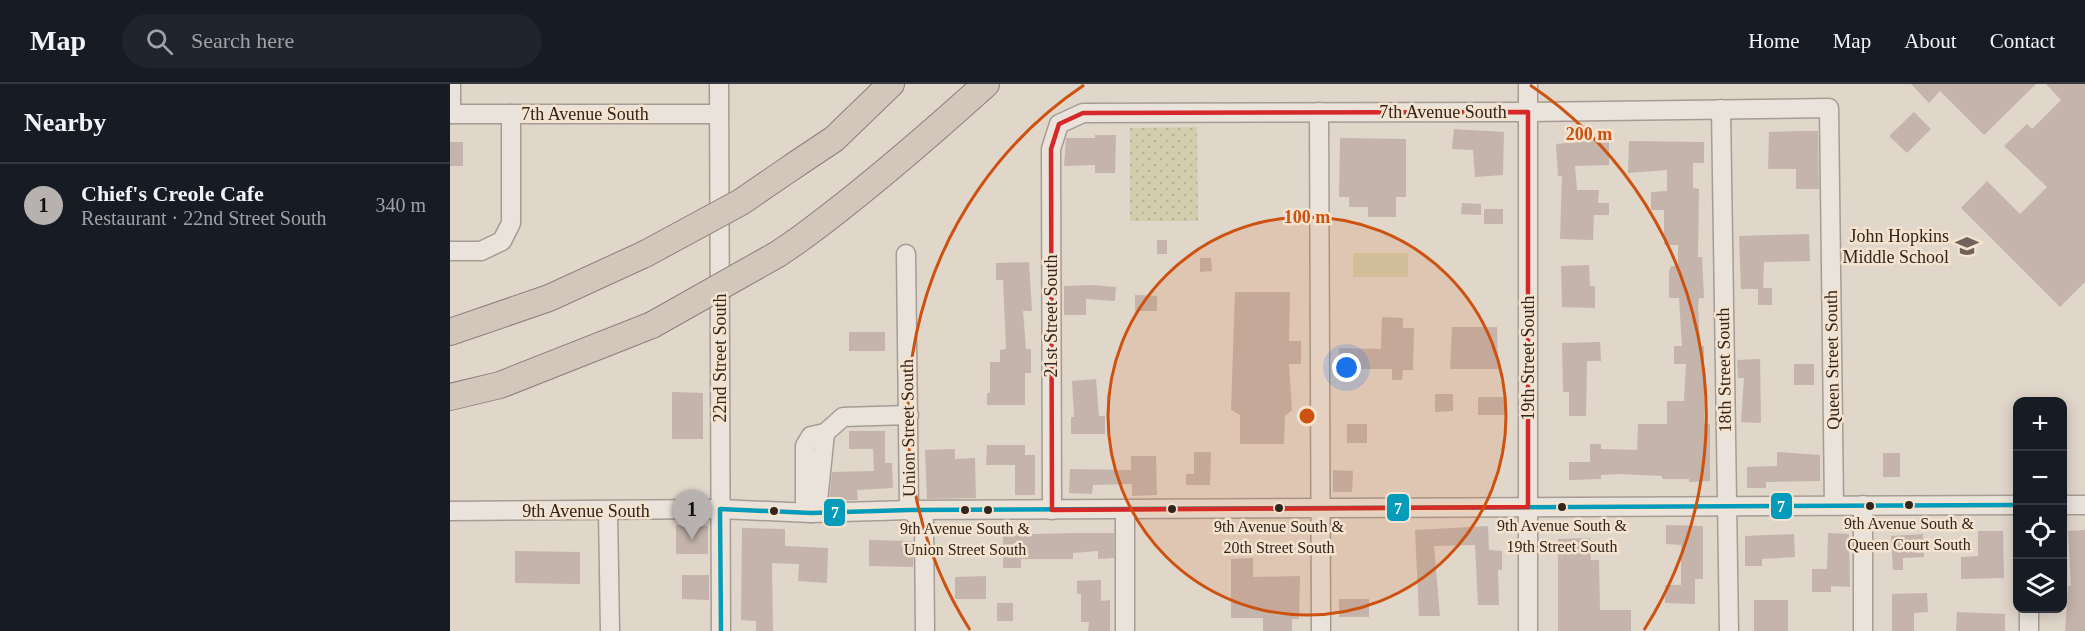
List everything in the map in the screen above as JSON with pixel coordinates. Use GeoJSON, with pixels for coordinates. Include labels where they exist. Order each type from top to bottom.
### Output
{"type":"FeatureCollection","features":[{"type":"Feature","properties":{"kind":"highway"},"geometry":{"type":"LineString","coordinates":[[450,332],[549,298],[645,254],[741,202],[834,139],[891,84]]}},
{"type":"Feature","properties":{"kind":"highway"},"geometry":{"type":"LineString","coordinates":[[450,397],[500,385],[652,325],[778,254],[838,211],[918,145],[986,84]]}},
{"type":"Feature","properties":{"kind":"street"},"geometry":{"type":"LineString","coordinates":[[451,114],[452,84]]}},
{"type":"Feature","properties":{"kind":"street","name":"22nd Street South"},"geometry":{"type":"LineString","coordinates":[[719,84],[721,631]]}},
{"type":"Feature","properties":{"kind":"street","name":"19th Street South"},"geometry":{"type":"LineString","coordinates":[[1528,84],[1528,631]]}},
{"type":"Feature","properties":{"kind":"street","name":"18th Street South"},"geometry":{"type":"LineString","coordinates":[[1721,108],[1729,631]]}},
{"type":"Feature","properties":{"kind":"street","name":"7th Avenue South"},"geometry":{"type":"LineString","coordinates":[[1059,124],[1083,113],[1528,112],[1829,108]]}},
{"type":"Feature","properties":{"kind":"street","name":"Queen Street South"},"geometry":{"type":"LineString","coordinates":[[1829,108],[1834,505]]}},
{"type":"Feature","properties":{"kind":"street"},"geometry":{"type":"LineString","coordinates":[[1319,112],[1321,499],[1318,508],[1321,631]]}},
{"type":"Feature","properties":{"kind":"street","name":"7th Avenue South"},"geometry":{"type":"LineString","coordinates":[[451,114],[719,114]]}},
{"type":"Feature","properties":{"kind":"street"},"geometry":{"type":"LineString","coordinates":[[450,251],[481,251],[501,241],[511,223],[511,114]]}},
{"type":"Feature","properties":{"kind":"street","name":"21st Street South"},"geometry":{"type":"LineString","coordinates":[[1052,510],[1051,149],[1059,124]]}},
{"type":"Feature","properties":{"kind":"street","name":"Union Street South"},"geometry":{"type":"LineString","coordinates":[[906,254],[909,510],[924,521],[925,631]]}},
{"type":"Feature","properties":{"kind":"street"},"geometry":{"type":"LineString","coordinates":[[811,510],[818,501],[825,433],[843,417],[909,415]]}},
{"type":"Feature","properties":{"kind":"street"},"geometry":{"type":"LineString","coordinates":[[1863,505],[1863,631]]}},
{"type":"Feature","properties":{"kind":"street","name":"9th Avenue South"},"geometry":{"type":"LineString","coordinates":[[450,511],[2013,505]]}},
{"type":"Feature","properties":{"kind":"street"},"geometry":{"type":"LineString","coordinates":[[2067,505],[2085,505]]}},
{"type":"Feature","properties":{"kind":"street"},"geometry":{"type":"LineString","coordinates":[[1125,510],[1125,631]]}},
{"type":"Feature","properties":{"kind":"street"},"geometry":{"type":"LineString","coordinates":[[608,511],[610,631]]}},
{"type":"Feature","properties":{"kind":"street"},"geometry":{"type":"LineString","coordinates":[[2029,613],[2029,631]]}},
{"type":"Feature","properties":{"kind":"highlighted area"},"geometry":{"type":"Polygon","coordinates":[[[1528,112],[1528,507],[1052,510],[1051,149],[1059,124],[1083,113],[1528,112]]]}},
{"type":"Feature","properties":{"kind":"shaded area"},"geometry":{"type":"Polygon","coordinates":[[[1197,127],[1198,221],[1130,221],[1130,128],[1197,127]]]}},
{"type":"Feature","properties":{"kind":"shaded area"},"geometry":{"type":"Polygon","coordinates":[[[1353,253],[1408,253],[1408,277],[1353,277],[1353,253]]]}},
{"type":"Feature","properties":{"kind":"building"},"geometry":{"type":"Polygon","coordinates":[[[1911,84],[2036,84],[1984,135],[1940,91],[1929,103],[1911,84]]]}},
{"type":"Feature","properties":{"kind":"building"},"geometry":{"type":"Polygon","coordinates":[[[2046,84],[2085,84],[2085,282],[2060,307],[1961,208],[1987,181],[2020,214],[2047,187],[2004,146],[2027,124],[2032,129],[2061,100],[2046,84]]]}},
{"type":"Feature","properties":{"kind":"building"},"geometry":{"type":"Polygon","coordinates":[[[1914,112],[1931,129],[1907,153],[1889,136],[1914,112]]]}},
{"type":"Feature","properties":{"kind":"building"},"geometry":{"type":"Polygon","coordinates":[[[1454,129],[1504,132],[1503,175],[1475,177],[1473,150],[1452,149],[1454,129]]]}},
{"type":"Feature","properties":{"kind":"building"},"geometry":{"type":"Polygon","coordinates":[[[1818,131],[1819,189],[1796,189],[1796,169],[1768,169],[1769,132],[1818,131]]]}},
{"type":"Feature","properties":{"kind":"building"},"geometry":{"type":"Polygon","coordinates":[[[1095,135],[1116,135],[1115,173],[1095,173],[1095,165],[1064,166],[1066,138],[1095,138],[1095,135]]]}},
{"type":"Feature","properties":{"kind":"building"},"geometry":{"type":"Polygon","coordinates":[[[1340,138],[1406,139],[1406,197],[1396,197],[1396,217],[1368,217],[1368,207],[1349,207],[1349,197],[1339,197],[1340,138]]]}},
{"type":"Feature","properties":{"kind":"building"},"geometry":{"type":"Polygon","coordinates":[[[1609,139],[1609,165],[1575,166],[1577,190],[1599,190],[1598,203],[1609,203],[1609,215],[1594,215],[1593,240],[1560,239],[1562,176],[1558,176],[1556,144],[1609,139]]]}},
{"type":"Feature","properties":{"kind":"building"},"geometry":{"type":"Polygon","coordinates":[[[1629,141],[1704,142],[1704,163],[1693,163],[1693,188],[1699,189],[1698,257],[1702,257],[1704,298],[1699,298],[1698,305],[1700,346],[1704,346],[1704,424],[1710,424],[1710,481],[1689,482],[1689,479],[1662,479],[1662,476],[1618,474],[1601,475],[1601,479],[1569,480],[1569,462],[1590,462],[1590,444],[1601,444],[1601,449],[1637,450],[1638,424],[1667,424],[1667,401],[1684,401],[1686,364],[1674,364],[1674,346],[1682,346],[1679,298],[1669,298],[1669,272],[1671,266],[1678,266],[1678,245],[1664,245],[1664,210],[1651,210],[1651,192],[1667,191],[1667,170],[1628,173],[1629,141]]]}},
{"type":"Feature","properties":{"kind":"building"},"geometry":{"type":"Polygon","coordinates":[[[450,142],[463,142],[463,166],[450,166],[450,142]]]}},
{"type":"Feature","properties":{"kind":"building"},"geometry":{"type":"Polygon","coordinates":[[[1462,203],[1481,204],[1481,215],[1461,214],[1462,203]]]}},
{"type":"Feature","properties":{"kind":"building"},"geometry":{"type":"Polygon","coordinates":[[[1484,209],[1503,209],[1503,224],[1484,224],[1484,209]]]}},
{"type":"Feature","properties":{"kind":"building"},"geometry":{"type":"Polygon","coordinates":[[[1809,234],[1810,261],[1764,262],[1763,288],[1772,288],[1772,305],[1758,305],[1758,289],[1741,289],[1739,236],[1809,234]]]}},
{"type":"Feature","properties":{"kind":"building"},"geometry":{"type":"Polygon","coordinates":[[[1157,240],[1167,240],[1167,254],[1157,254],[1157,240]]]}},
{"type":"Feature","properties":{"kind":"building"},"geometry":{"type":"Polygon","coordinates":[[[1200,258],[1211,258],[1212,271],[1200,272],[1200,258]]]}},
{"type":"Feature","properties":{"kind":"building"},"geometry":{"type":"Polygon","coordinates":[[[1029,262],[1032,311],[1023,311],[1026,349],[1031,349],[1031,373],[1025,373],[1025,405],[987,405],[987,393],[990,393],[990,362],[1000,362],[1000,350],[1006,349],[1003,280],[996,280],[996,263],[1029,262]]]}},
{"type":"Feature","properties":{"kind":"building"},"geometry":{"type":"Polygon","coordinates":[[[1589,265],[1590,286],[1595,286],[1595,308],[1562,307],[1561,266],[1589,265]]]}},
{"type":"Feature","properties":{"kind":"building"},"geometry":{"type":"Polygon","coordinates":[[[1064,286],[1116,287],[1115,301],[1086,299],[1086,315],[1064,315],[1064,286]]]}},
{"type":"Feature","properties":{"kind":"building"},"geometry":{"type":"Polygon","coordinates":[[[1235,292],[1290,292],[1289,341],[1301,341],[1301,364],[1289,364],[1292,410],[1285,416],[1284,444],[1240,444],[1240,415],[1231,410],[1235,292]]]}},
{"type":"Feature","properties":{"kind":"building"},"geometry":{"type":"Polygon","coordinates":[[[1135,295],[1157,296],[1157,311],[1135,311],[1135,295]]]}},
{"type":"Feature","properties":{"kind":"building"},"geometry":{"type":"Polygon","coordinates":[[[1382,317],[1403,318],[1403,328],[1414,328],[1413,370],[1403,370],[1402,380],[1392,380],[1392,369],[1338,369],[1339,348],[1381,349],[1382,317]]]}},
{"type":"Feature","properties":{"kind":"building"},"geometry":{"type":"Polygon","coordinates":[[[1452,327],[1497,327],[1498,369],[1450,369],[1452,327]]]}},
{"type":"Feature","properties":{"kind":"building"},"geometry":{"type":"Polygon","coordinates":[[[849,332],[885,332],[885,351],[849,351],[849,332]]]}},
{"type":"Feature","properties":{"kind":"building"},"geometry":{"type":"Polygon","coordinates":[[[1600,342],[1601,361],[1587,361],[1586,416],[1569,416],[1569,392],[1563,392],[1562,343],[1600,342]]]}},
{"type":"Feature","properties":{"kind":"building"},"geometry":{"type":"Polygon","coordinates":[[[1760,359],[1761,423],[1741,422],[1744,378],[1738,378],[1737,360],[1760,359]]]}},
{"type":"Feature","properties":{"kind":"building"},"geometry":{"type":"Polygon","coordinates":[[[1794,364],[1814,364],[1814,385],[1794,385],[1794,364]]]}},
{"type":"Feature","properties":{"kind":"building"},"geometry":{"type":"Polygon","coordinates":[[[1096,379],[1099,416],[1105,416],[1105,434],[1071,434],[1071,417],[1074,417],[1072,381],[1096,379]]]}},
{"type":"Feature","properties":{"kind":"building"},"geometry":{"type":"Polygon","coordinates":[[[672,392],[703,393],[703,439],[672,439],[672,392]]]}},
{"type":"Feature","properties":{"kind":"building"},"geometry":{"type":"Polygon","coordinates":[[[1435,394],[1453,394],[1453,411],[1435,412],[1435,394]]]}},
{"type":"Feature","properties":{"kind":"building"},"geometry":{"type":"Polygon","coordinates":[[[1478,397],[1505,397],[1505,415],[1478,415],[1478,397]]]}},
{"type":"Feature","properties":{"kind":"building"},"geometry":{"type":"Polygon","coordinates":[[[1347,424],[1367,424],[1367,443],[1347,443],[1347,424]]]}},
{"type":"Feature","properties":{"kind":"building"},"geometry":{"type":"Polygon","coordinates":[[[849,431],[885,431],[885,463],[892,463],[893,488],[857,490],[858,500],[829,501],[832,472],[874,471],[873,449],[849,449],[849,431]]]}},
{"type":"Feature","properties":{"kind":"building"},"geometry":{"type":"Polygon","coordinates":[[[987,445],[1025,445],[1025,455],[1035,455],[1035,495],[1015,495],[1015,465],[986,465],[987,445]]]}},
{"type":"Feature","properties":{"kind":"building"},"geometry":{"type":"Polygon","coordinates":[[[955,449],[955,459],[975,458],[976,498],[927,499],[925,450],[955,449]]]}},
{"type":"Feature","properties":{"kind":"building"},"geometry":{"type":"Polygon","coordinates":[[[1194,452],[1211,452],[1210,485],[1186,485],[1186,474],[1194,474],[1194,452]]]}},
{"type":"Feature","properties":{"kind":"building"},"geometry":{"type":"Polygon","coordinates":[[[1777,452],[1820,455],[1820,481],[1766,482],[1766,488],[1747,488],[1747,467],[1777,466],[1777,452]]]}},
{"type":"Feature","properties":{"kind":"building"},"geometry":{"type":"Polygon","coordinates":[[[1883,453],[1900,453],[1900,477],[1883,477],[1883,453]]]}},
{"type":"Feature","properties":{"kind":"building"},"geometry":{"type":"Polygon","coordinates":[[[1131,456],[1156,456],[1157,495],[1132,496],[1132,484],[1093,485],[1092,494],[1069,493],[1070,469],[1131,470],[1131,456]]]}},
{"type":"Feature","properties":{"kind":"building"},"geometry":{"type":"Polygon","coordinates":[[[1333,470],[1353,471],[1352,492],[1333,492],[1333,470]]]}},
{"type":"Feature","properties":{"kind":"building"},"geometry":{"type":"Polygon","coordinates":[[[676,525],[708,526],[708,554],[676,554],[676,525]]]}},
{"type":"Feature","properties":{"kind":"building"},"geometry":{"type":"Polygon","coordinates":[[[1666,525],[1703,526],[1703,579],[1695,579],[1695,604],[1665,603],[1665,585],[1681,585],[1681,545],[1666,544],[1666,525]]]}},
{"type":"Feature","properties":{"kind":"building"},"geometry":{"type":"Polygon","coordinates":[[[1488,526],[1489,550],[1502,551],[1502,570],[1498,570],[1499,605],[1478,605],[1475,545],[1434,546],[1440,616],[1419,616],[1415,530],[1488,526]]]}},
{"type":"Feature","properties":{"kind":"building"},"geometry":{"type":"Polygon","coordinates":[[[742,528],[785,529],[785,546],[828,548],[827,583],[798,581],[799,564],[772,563],[773,631],[756,631],[756,621],[741,620],[742,528]]]}},
{"type":"Feature","properties":{"kind":"building"},"geometry":{"type":"Polygon","coordinates":[[[2085,530],[2085,631],[2065,631],[2068,586],[2071,586],[2068,531],[2085,530]]]}},
{"type":"Feature","properties":{"kind":"building"},"geometry":{"type":"Polygon","coordinates":[[[1978,531],[2003,531],[2004,578],[1961,579],[1961,557],[1978,556],[1978,531]]]}},
{"type":"Feature","properties":{"kind":"building"},"geometry":{"type":"Polygon","coordinates":[[[1114,533],[1114,558],[1098,559],[1098,551],[1073,553],[1073,559],[1021,559],[1021,568],[1003,568],[1003,535],[1114,533]]]}},
{"type":"Feature","properties":{"kind":"building"},"geometry":{"type":"Polygon","coordinates":[[[1828,533],[1849,534],[1850,587],[1831,586],[1831,592],[1812,592],[1812,569],[1827,569],[1828,533]]]}},
{"type":"Feature","properties":{"kind":"building"},"geometry":{"type":"Polygon","coordinates":[[[1794,534],[1795,557],[1762,559],[1762,566],[1745,566],[1745,536],[1794,534]]]}},
{"type":"Feature","properties":{"kind":"building"},"geometry":{"type":"Polygon","coordinates":[[[1923,534],[1924,557],[1903,558],[1903,570],[1893,570],[1891,536],[1923,534]]]}},
{"type":"Feature","properties":{"kind":"building"},"geometry":{"type":"Polygon","coordinates":[[[1590,538],[1591,560],[1599,560],[1600,610],[1631,610],[1631,631],[1558,631],[1558,539],[1590,538]]]}},
{"type":"Feature","properties":{"kind":"building"},"geometry":{"type":"Polygon","coordinates":[[[869,540],[913,541],[913,567],[869,566],[869,540]]]}},
{"type":"Feature","properties":{"kind":"building"},"geometry":{"type":"Polygon","coordinates":[[[515,551],[580,552],[580,584],[515,583],[515,551]]]}},
{"type":"Feature","properties":{"kind":"building"},"geometry":{"type":"Polygon","coordinates":[[[1253,558],[1253,577],[1300,576],[1299,619],[1292,619],[1292,631],[1263,631],[1263,618],[1231,618],[1231,559],[1253,558]]]}},
{"type":"Feature","properties":{"kind":"building"},"geometry":{"type":"Polygon","coordinates":[[[682,575],[709,575],[709,600],[682,599],[682,575]]]}},
{"type":"Feature","properties":{"kind":"building"},"geometry":{"type":"Polygon","coordinates":[[[986,576],[986,599],[955,599],[955,577],[986,576]]]}},
{"type":"Feature","properties":{"kind":"building"},"geometry":{"type":"Polygon","coordinates":[[[1101,580],[1101,601],[1110,600],[1110,631],[1088,631],[1089,622],[1081,622],[1081,594],[1077,594],[1077,581],[1101,580]]]}},
{"type":"Feature","properties":{"kind":"building"},"geometry":{"type":"Polygon","coordinates":[[[1927,593],[1928,612],[1914,613],[1914,631],[1892,631],[1892,594],[1927,593]]]}},
{"type":"Feature","properties":{"kind":"building"},"geometry":{"type":"Polygon","coordinates":[[[1339,599],[1369,599],[1369,617],[1339,617],[1339,599]]]}},
{"type":"Feature","properties":{"kind":"building"},"geometry":{"type":"Polygon","coordinates":[[[1754,600],[1788,600],[1788,631],[1754,631],[1754,600]]]}},
{"type":"Feature","properties":{"kind":"building"},"geometry":{"type":"Polygon","coordinates":[[[997,603],[1013,603],[1013,621],[997,621],[997,603]]]}},
{"type":"Feature","properties":{"kind":"building"},"geometry":{"type":"Polygon","coordinates":[[[1957,612],[2005,614],[2005,631],[1956,631],[1957,612]]]}},
{"type":"Feature","properties":{"kind":"transit line","name":"7"},"geometry":{"type":"LineString","coordinates":[[721,631],[720,509],[811,513],[909,510],[2013,505]]}},
{"type":"Feature","properties":{"kind":"place","name":"John Hopkins Middle School"},"geometry":{"type":"Point","coordinates":[1967,246]}},
{"type":"Feature","properties":{"kind":"place","name":"9th Avenue South & Queen Court South"},"geometry":{"type":"Point","coordinates":[1909,505]}},
{"type":"Feature","properties":{"kind":"place","name":"9th Avenue South & 19th Street South"},"geometry":{"type":"Point","coordinates":[1562,507]}},
{"type":"Feature","properties":{"kind":"place","name":"9th Avenue South & 20th Street South"},"geometry":{"type":"Point","coordinates":[1279,508]}},
{"type":"Feature","properties":{"kind":"place","name":"9th Avenue South & Union Street South"},"geometry":{"type":"Point","coordinates":[965,510]}},
{"type":"Feature","properties":{"kind":"place","name":"Chief's Creole Cafe"},"geometry":{"type":"Point","coordinates":[692,540]}}]}
